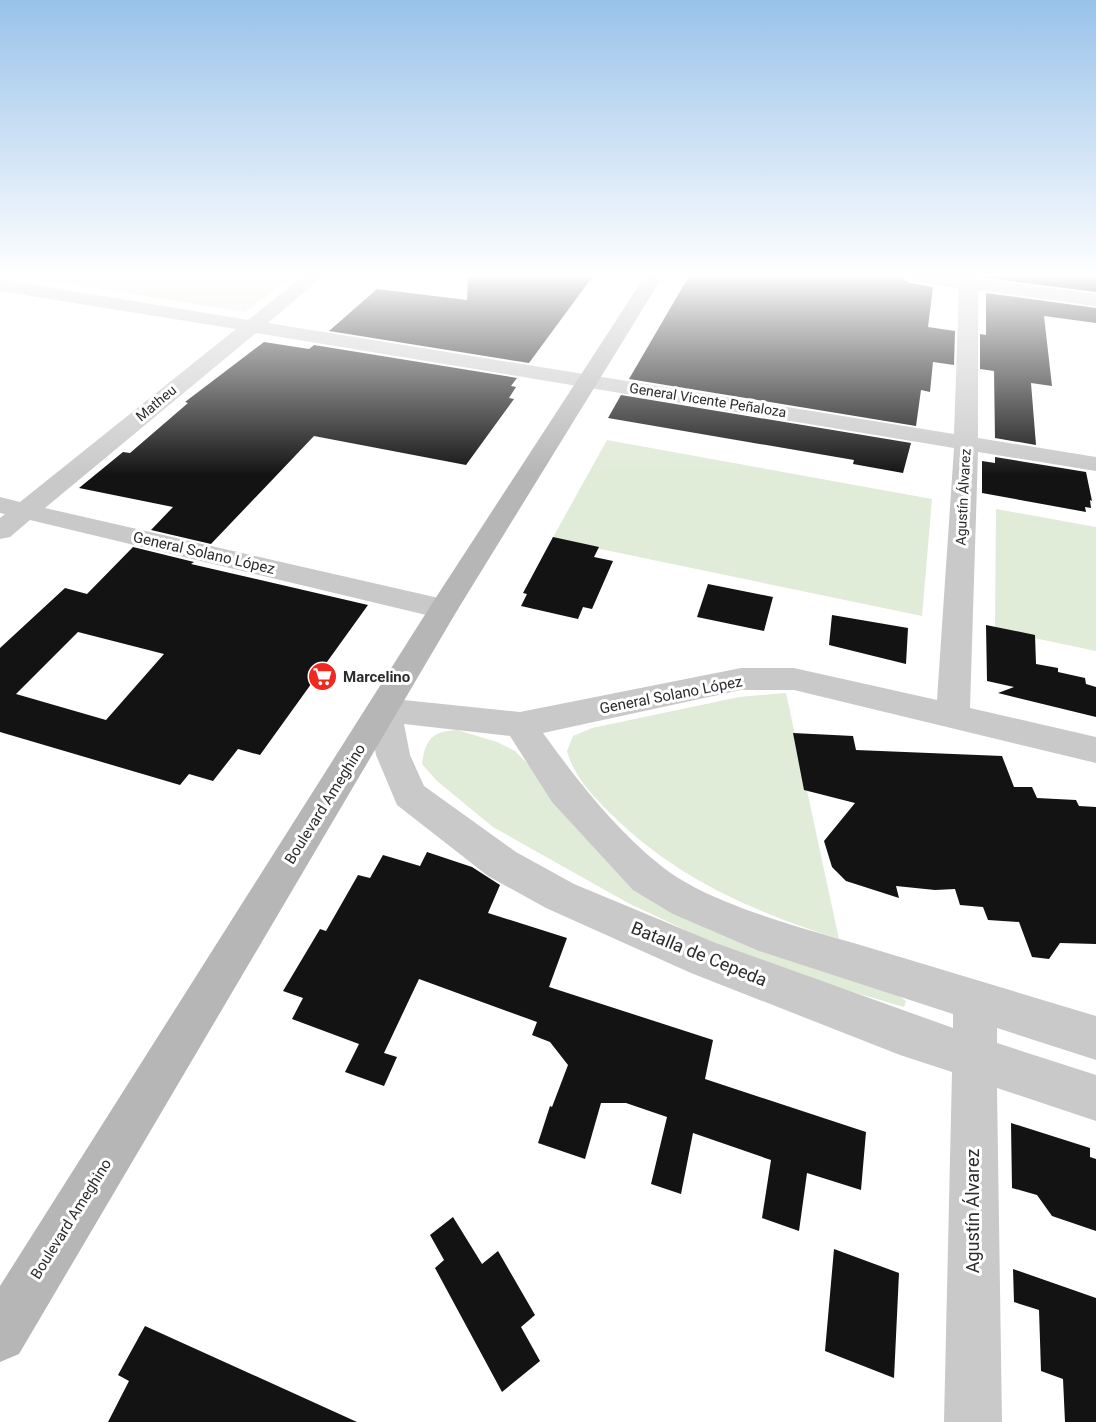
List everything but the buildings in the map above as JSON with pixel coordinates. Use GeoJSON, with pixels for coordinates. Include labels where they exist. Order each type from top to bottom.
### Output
{"type":"FeatureCollection","features":[{"type":"Feature","properties":{"kind":"main road","name":"Boulevard Ameghino"},"geometry":{"type":"LineString","coordinates":[[0,1335],[384,710],[443,609],[612,342]]}},
{"type":"Feature","properties":{"kind":"street","name":"Matheu"},"geometry":{"type":"LineString","coordinates":[[0,531],[13,508],[228,342]]}},
{"type":"Feature","properties":{"kind":"street","name":"General Vicente Peñaloza"},"geometry":{"type":"LineString","coordinates":[[347,342],[1096,464]]}},
{"type":"Feature","properties":{"kind":"street","name":"Agustín Álvarez"},"geometry":{"type":"LineString","coordinates":[[952,717],[966,443],[968,342]]}},
{"type":"Feature","properties":{"kind":"street","name":"General Solano López"},"geometry":{"type":"LineString","coordinates":[[13,508],[443,609]]}},
{"type":"Feature","properties":{"kind":"street","name":"General Solano López"},"geometry":{"type":"LineString","coordinates":[[384,710],[520,725],[741,679],[794,679],[1096,750]]}},
{"type":"Feature","properties":{"kind":"street","name":"Batalla de Cepeda"},"geometry":{"type":"LineString","coordinates":[[384,710],[393,755],[410,795],[502,864],[560,896],[706,958],[973,1059],[1096,1098]]}},
{"type":"Feature","properties":{"kind":"street"},"geometry":{"type":"LineString","coordinates":[[520,725],[565,792],[615,846],[657,884],[687,902],[773,938],[1096,1038]]}},
{"type":"Feature","properties":{"kind":"street","name":"Agustín Álvarez"},"geometry":{"type":"LineString","coordinates":[[973,1422],[975,1001]]}},
{"type":"Feature","properties":{"kind":"green space"},"geometry":{"type":"Polygon","coordinates":[[[607,440],[932,499],[922,616],[552,539],[607,440]]]}},
{"type":"Feature","properties":{"kind":"green space"},"geometry":{"type":"Polygon","coordinates":[[[996,509],[1096,527],[1096,651],[995,630],[996,509]]]}},
{"type":"Feature","properties":{"kind":"green space"},"geometry":{"type":"Polygon","coordinates":[[[786,693],[839,939],[746,904],[689,875],[662,857],[636,837],[591,793],[579,778],[567,751],[573,736],[592,728],[739,697],[786,693]]]}},
{"type":"Feature","properties":{"kind":"green space"},"geometry":{"type":"Polygon","coordinates":[[[457,730],[497,742],[515,751],[533,769],[575,827],[607,860],[705,927],[765,953],[899,996],[906,1001],[904,1007],[798,976],[696,935],[628,903],[493,827],[437,781],[422,764],[425,749],[431,738],[441,732],[457,730]]]}},
{"type":"Feature","properties":{"kind":"place","name":"Marcelino"},"geometry":{"type":"Point","coordinates":[322,677]}}]}
